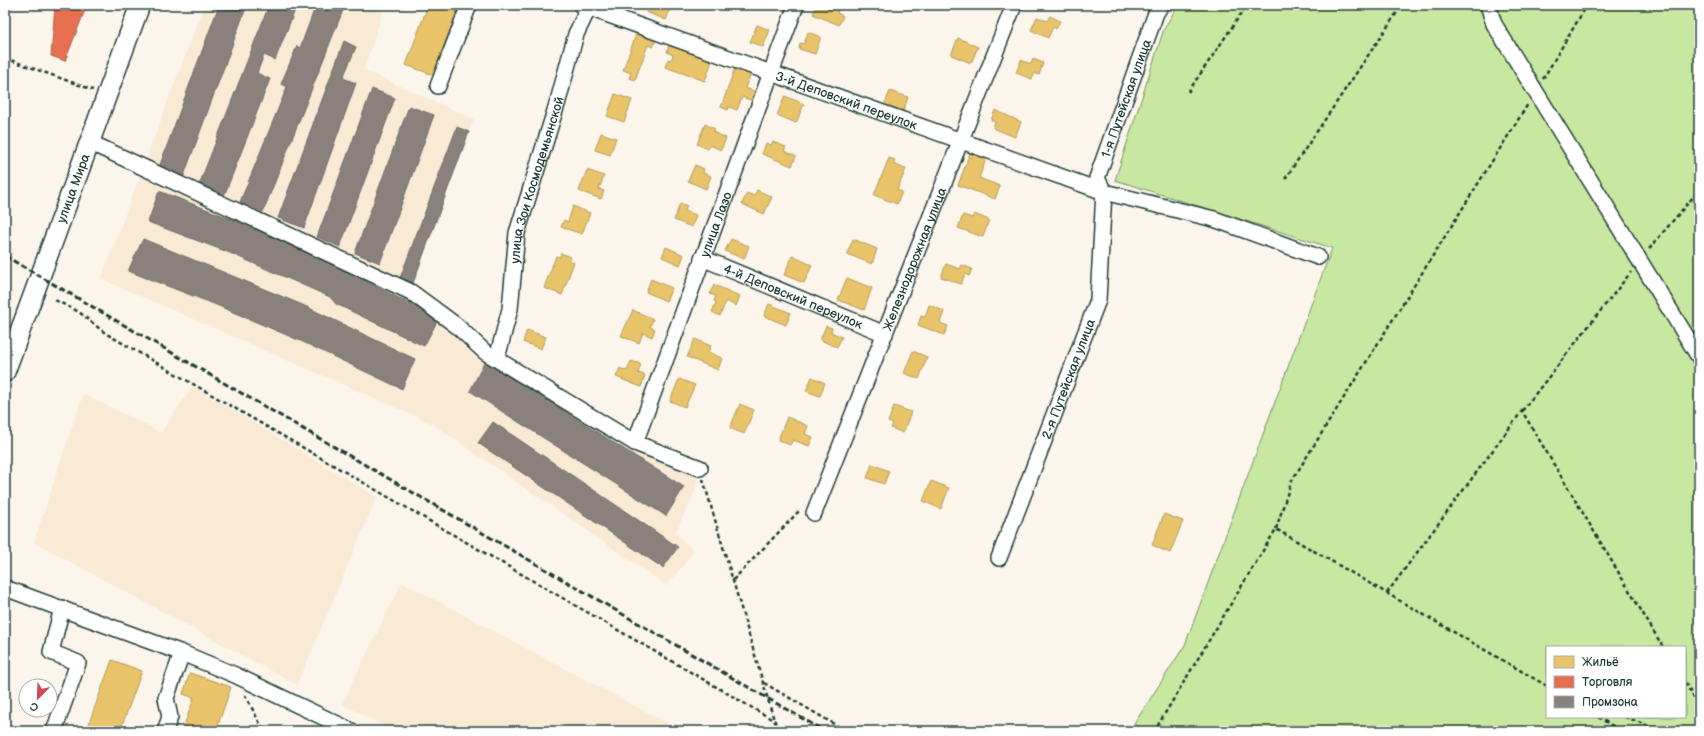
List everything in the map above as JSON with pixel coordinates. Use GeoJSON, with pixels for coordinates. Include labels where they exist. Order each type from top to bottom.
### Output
{"type":"FeatureCollection","features":[{"type":"Feature","properties":{"kind":"main road","name":"улица Мира"},"geometry":{"type":"LineString","coordinates":[[5,372],[140,5]]}},
{"type":"Feature","properties":{"kind":"street"},"geometry":{"type":"LineString","coordinates":[[438,86],[469,5]]}},
{"type":"Feature","properties":{"kind":"street","name":"улица Лазо"},"geometry":{"type":"LineString","coordinates":[[635,443],[796,5]]}},
{"type":"Feature","properties":{"kind":"street","name":"Железнодорожная улица"},"geometry":{"type":"LineString","coordinates":[[814,513],[962,141],[1014,5]]}},
{"type":"Feature","properties":{"kind":"street","name":"1-я Путейская улица"},"geometry":{"type":"LineString","coordinates":[[1104,192],[1097,178],[1156,13],[1161,5]]}},
{"type":"Feature","properties":{"kind":"street"},"geometry":{"type":"LineString","coordinates":[[1488,5],[1494,24],[1699,357]]}},
{"type":"Feature","properties":{"kind":"street","name":"3-й Деповский переулок"},"geometry":{"type":"LineString","coordinates":[[587,6],[1104,192],[1214,219],[1318,257]]}},
{"type":"Feature","properties":{"kind":"street","name":"улица Зои Космодемьянской"},"geometry":{"type":"LineString","coordinates":[[497,358],[510,309],[518,233],[558,101],[576,34],[587,6]]}},
{"type":"Feature","properties":{"kind":"street"},"geometry":{"type":"LineString","coordinates":[[89,142],[410,292],[457,326],[485,352],[635,443],[700,468]]}},
{"type":"Feature","properties":{"kind":"street","name":"2-я Путейская улица"},"geometry":{"type":"LineString","coordinates":[[998,558],[1098,300],[1104,192]]}},
{"type":"Feature","properties":{"kind":"street","name":"4-й Деповский переулок"},"geometry":{"type":"LineString","coordinates":[[702,258],[886,334]]}},
{"type":"Feature","properties":{"kind":"street"},"geometry":{"type":"LineString","coordinates":[[5,588],[182,653],[235,675],[352,731]]}},
{"type":"Feature","properties":{"kind":"street"},"geometry":{"type":"LineString","coordinates":[[54,731],[78,663],[51,652],[62,608]]}},
{"type":"Feature","properties":{"kind":"street"},"geometry":{"type":"LineString","coordinates":[[165,731],[170,717],[166,698],[182,653]]}},
{"type":"Feature","properties":{"kind":"path"},"geometry":{"type":"LineString","coordinates":[[1188,92],[1248,5]]}},
{"type":"Feature","properties":{"kind":"path"},"geometry":{"type":"LineString","coordinates":[[1285,179],[1402,5]]}},
{"type":"Feature","properties":{"kind":"path"},"geometry":{"type":"LineString","coordinates":[[1157,731],[1154,730],[1276,529],[1291,482],[1587,5]]}},
{"type":"Feature","properties":{"kind":"path"},"geometry":{"type":"LineString","coordinates":[[5,58],[107,95]]}},
{"type":"Feature","properties":{"kind":"path"},"geometry":{"type":"LineString","coordinates":[[1387,593],[1522,411],[1640,260],[1699,190]]}},
{"type":"Feature","properties":{"kind":"path"},"geometry":{"type":"LineString","coordinates":[[55,300],[79,312],[105,333],[774,721]]}},
{"type":"Feature","properties":{"kind":"path"},"geometry":{"type":"LineString","coordinates":[[1522,411],[1662,646]]}},
{"type":"Feature","properties":{"kind":"path"},"geometry":{"type":"LineString","coordinates":[[700,468],[777,731]]}},
{"type":"Feature","properties":{"kind":"path"},"geometry":{"type":"LineString","coordinates":[[733,580],[801,509],[814,513]]}},
{"type":"Feature","properties":{"kind":"path"},"geometry":{"type":"LineString","coordinates":[[1276,529],[1546,685]]}},
{"type":"Feature","properties":{"kind":"path"},"geometry":{"type":"LineString","coordinates":[[235,675],[264,731]]}},
{"type":"Feature","properties":{"kind":"path"},"geometry":{"type":"LineString","coordinates":[[764,683],[846,731]]}},
{"type":"Feature","properties":{"kind":"path"},"geometry":{"type":"LineString","coordinates":[[1686,685],[1699,706]]}},
{"type":"Feature","properties":{"kind":"path"},"geometry":{"type":"LineString","coordinates":[[1600,718],[1621,731]]}},
{"type":"Feature","properties":{"kind":"path"},"geometry":{"type":"LineString","coordinates":[[1628,718],[1662,731]]}},
{"type":"Feature","properties":{"kind":"shaded area"},"geometry":{"type":"Polygon","coordinates":[[[204,5],[369,5],[383,11],[364,70],[474,119],[411,292],[457,326],[635,443],[700,468],[695,492],[675,533],[694,551],[667,586],[431,423],[101,279],[204,5]]]}},
{"type":"Feature","properties":{"kind":"shaded area"},"geometry":{"type":"Polygon","coordinates":[[[193,386],[377,497],[297,685],[34,542],[83,394],[161,432],[193,386]]]}},
{"type":"Feature","properties":{"kind":"shaded area"},"geometry":{"type":"Polygon","coordinates":[[[402,582],[667,723],[663,731],[394,731],[342,704],[402,582]]]}},
{"type":"Feature","properties":{"kind":"green space"},"geometry":{"type":"Polygon","coordinates":[[[1178,5],[1699,5],[1699,731],[1146,731],[1134,724],[1185,645],[1332,248],[1115,180],[1164,29],[1178,5]]]}},
{"type":"Feature","properties":{"kind":"building: Жильё"},"geometry":{"type":"Polygon","coordinates":[[[428,5],[459,5],[433,75],[406,65],[428,5]]]}},
{"type":"Feature","properties":{"kind":"building: Жильё"},"geometry":{"type":"Polygon","coordinates":[[[648,5],[672,5],[666,20],[646,12],[648,5]]]}},
{"type":"Feature","properties":{"kind":"building: Жильё"},"geometry":{"type":"Polygon","coordinates":[[[817,5],[832,5],[839,8],[837,13],[843,16],[839,25],[813,14],[817,5]]]}},
{"type":"Feature","properties":{"kind":"building: Жильё"},"geometry":{"type":"Polygon","coordinates":[[[1050,16],[1060,21],[1056,29],[1053,27],[1048,38],[1031,30],[1037,17],[1047,21],[1050,16]]]}},
{"type":"Feature","properties":{"kind":"building: Жильё"},"geometry":{"type":"Polygon","coordinates":[[[757,25],[770,30],[763,47],[750,42],[757,25]]]}},
{"type":"Feature","properties":{"kind":"building: Жильё"},"geometry":{"type":"Polygon","coordinates":[[[637,32],[656,39],[653,47],[648,45],[635,80],[629,78],[631,73],[623,70],[637,32]]]}},
{"type":"Feature","properties":{"kind":"building: Жильё"},"geometry":{"type":"Polygon","coordinates":[[[808,32],[821,37],[815,54],[799,49],[800,43],[804,44],[808,32]]]}},
{"type":"Feature","properties":{"kind":"building: Жильё"},"geometry":{"type":"Polygon","coordinates":[[[958,38],[978,47],[971,63],[951,55],[958,38]]]}},
{"type":"Feature","properties":{"kind":"building: Жильё"},"geometry":{"type":"Polygon","coordinates":[[[669,45],[712,61],[705,81],[665,67],[668,59],[671,60],[673,55],[667,52],[669,45]]]}},
{"type":"Feature","properties":{"kind":"building: Жильё"},"geometry":{"type":"Polygon","coordinates":[[[1033,59],[1043,63],[1039,75],[1035,73],[1032,79],[1016,73],[1021,60],[1031,64],[1033,59]]]}},
{"type":"Feature","properties":{"kind":"building: Жильё"},"geometry":{"type":"Polygon","coordinates":[[[735,68],[751,73],[745,88],[757,92],[753,101],[742,97],[737,110],[729,107],[728,110],[721,107],[735,68]]]}},
{"type":"Feature","properties":{"kind":"building: Жильё"},"geometry":{"type":"Polygon","coordinates":[[[890,91],[908,97],[903,112],[884,106],[890,91]]]}},
{"type":"Feature","properties":{"kind":"building: Жильё"},"geometry":{"type":"Polygon","coordinates":[[[615,94],[632,100],[624,122],[607,116],[615,94]]]}},
{"type":"Feature","properties":{"kind":"building: Жильё"},"geometry":{"type":"Polygon","coordinates":[[[785,96],[804,104],[796,123],[777,115],[785,96]]]}},
{"type":"Feature","properties":{"kind":"building: Жильё"},"geometry":{"type":"Polygon","coordinates":[[[995,110],[1021,122],[1015,137],[993,128],[995,122],[991,120],[995,110]]]}},
{"type":"Feature","properties":{"kind":"building: Жильё"},"geometry":{"type":"Polygon","coordinates":[[[705,124],[715,129],[713,132],[726,138],[721,150],[710,145],[708,149],[697,144],[705,124]]]}},
{"type":"Feature","properties":{"kind":"building: Жильё"},"geometry":{"type":"Polygon","coordinates":[[[601,133],[616,138],[610,155],[595,150],[601,133]]]}},
{"type":"Feature","properties":{"kind":"building: Жильё"},"geometry":{"type":"Polygon","coordinates":[[[773,142],[786,147],[784,151],[796,156],[792,166],[762,154],[766,143],[771,145],[773,142]]]}},
{"type":"Feature","properties":{"kind":"building: Жильё"},"geometry":{"type":"Polygon","coordinates":[[[970,153],[986,159],[979,178],[1000,186],[995,199],[958,185],[970,153]]]}},
{"type":"Feature","properties":{"kind":"building: Жильё"},"geometry":{"type":"Polygon","coordinates":[[[889,158],[895,160],[893,164],[906,169],[897,190],[902,192],[897,204],[874,195],[889,158]]]}},
{"type":"Feature","properties":{"kind":"building: Жильё"},"geometry":{"type":"Polygon","coordinates":[[[695,165],[704,169],[703,173],[711,176],[706,189],[688,181],[695,165]]]}},
{"type":"Feature","properties":{"kind":"building: Жильё"},"geometry":{"type":"Polygon","coordinates":[[[587,170],[604,176],[599,189],[604,191],[601,199],[579,191],[587,170]]]}},
{"type":"Feature","properties":{"kind":"building: Жильё"},"geometry":{"type":"Polygon","coordinates":[[[757,190],[772,197],[764,214],[742,204],[747,193],[754,196],[757,190]]]}},
{"type":"Feature","properties":{"kind":"building: Жильё"},"geometry":{"type":"Polygon","coordinates":[[[680,203],[687,206],[685,211],[696,215],[692,227],[674,220],[680,203]]]}},
{"type":"Feature","properties":{"kind":"building: Жильё"},"geometry":{"type":"Polygon","coordinates":[[[573,206],[590,213],[582,234],[561,227],[564,220],[568,222],[573,206]]]}},
{"type":"Feature","properties":{"kind":"building: Жильё"},"geometry":{"type":"Polygon","coordinates":[[[974,214],[989,220],[983,237],[958,228],[963,215],[972,218],[974,214]]]}},
{"type":"Feature","properties":{"kind":"building: Жильё"},"geometry":{"type":"Polygon","coordinates":[[[731,239],[749,246],[744,259],[725,251],[731,239]]]}},
{"type":"Feature","properties":{"kind":"building: Жильё"},"geometry":{"type":"Polygon","coordinates":[[[853,239],[877,249],[872,264],[847,254],[853,239]]]}},
{"type":"Feature","properties":{"kind":"building: Жильё"},"geometry":{"type":"Polygon","coordinates":[[[666,247],[684,255],[680,265],[662,257],[666,247]]]}},
{"type":"Feature","properties":{"kind":"building: Жильё"},"geometry":{"type":"Polygon","coordinates":[[[561,253],[571,257],[570,261],[574,262],[562,295],[544,288],[556,256],[560,257],[561,253]]]}},
{"type":"Feature","properties":{"kind":"building: Жильё"},"geometry":{"type":"Polygon","coordinates":[[[792,256],[812,265],[804,283],[784,275],[792,256]]]}},
{"type":"Feature","properties":{"kind":"building: Жильё"},"geometry":{"type":"Polygon","coordinates":[[[946,264],[960,269],[962,265],[972,269],[969,276],[965,274],[961,284],[941,277],[946,264]]]}},
{"type":"Feature","properties":{"kind":"building: Жильё"},"geometry":{"type":"Polygon","coordinates":[[[847,278],[872,288],[864,310],[838,300],[847,278]]]}},
{"type":"Feature","properties":{"kind":"building: Жильё"},"geometry":{"type":"Polygon","coordinates":[[[651,279],[672,288],[666,301],[646,292],[651,279]]]}},
{"type":"Feature","properties":{"kind":"building: Жильё"},"geometry":{"type":"Polygon","coordinates":[[[714,285],[740,296],[736,306],[726,301],[720,316],[712,312],[716,302],[714,301],[716,296],[710,294],[714,285]]]}},
{"type":"Feature","properties":{"kind":"building: Жильё"},"geometry":{"type":"Polygon","coordinates":[[[769,304],[791,313],[786,325],[764,316],[769,304]]]}},
{"type":"Feature","properties":{"kind":"building: Жильё"},"geometry":{"type":"Polygon","coordinates":[[[929,305],[944,311],[940,323],[948,326],[944,335],[918,325],[921,316],[925,317],[929,305]]]}},
{"type":"Feature","properties":{"kind":"building: Жильё"},"geometry":{"type":"Polygon","coordinates":[[[633,310],[653,319],[650,327],[655,329],[652,337],[643,333],[639,343],[621,336],[633,310]]]}},
{"type":"Feature","properties":{"kind":"building: Жильё"},"geometry":{"type":"Polygon","coordinates":[[[826,326],[832,328],[831,332],[842,337],[837,347],[820,340],[826,326]]]}},
{"type":"Feature","properties":{"kind":"building: Жильё"},"geometry":{"type":"Polygon","coordinates":[[[527,330],[546,337],[541,349],[523,342],[527,330]]]}},
{"type":"Feature","properties":{"kind":"building: Жильё"},"geometry":{"type":"Polygon","coordinates":[[[695,339],[711,346],[708,352],[722,358],[718,370],[687,357],[695,339]]]}},
{"type":"Feature","properties":{"kind":"building: Жильё"},"geometry":{"type":"Polygon","coordinates":[[[913,351],[927,357],[919,379],[904,373],[913,351]]]}},
{"type":"Feature","properties":{"kind":"building: Жильё"},"geometry":{"type":"Polygon","coordinates":[[[631,361],[641,364],[638,373],[645,375],[641,387],[616,377],[620,368],[627,371],[631,361]]]}},
{"type":"Feature","properties":{"kind":"building: Жильё"},"geometry":{"type":"Polygon","coordinates":[[[812,377],[825,383],[820,396],[806,391],[812,377]]]}},
{"type":"Feature","properties":{"kind":"building: Жильё"},"geometry":{"type":"Polygon","coordinates":[[[679,379],[695,385],[685,407],[670,401],[679,379]]]}},
{"type":"Feature","properties":{"kind":"building: Жильё"},"geometry":{"type":"Polygon","coordinates":[[[740,404],[754,410],[744,434],[730,428],[740,404]]]}},
{"type":"Feature","properties":{"kind":"building: Жильё"},"geometry":{"type":"Polygon","coordinates":[[[894,406],[911,412],[903,433],[891,428],[893,424],[888,422],[894,406]]]}},
{"type":"Feature","properties":{"kind":"building: Жильё"},"geometry":{"type":"Polygon","coordinates":[[[787,417],[808,426],[805,434],[813,437],[809,446],[793,440],[790,445],[778,440],[787,417]]]}},
{"type":"Feature","properties":{"kind":"building: Жильё"},"geometry":{"type":"Polygon","coordinates":[[[872,464],[889,471],[884,484],[867,478],[872,464]]]}},
{"type":"Feature","properties":{"kind":"building: Жильё"},"geometry":{"type":"Polygon","coordinates":[[[931,481],[949,488],[941,509],[923,501],[931,481]]]}},
{"type":"Feature","properties":{"kind":"building: Жильё"},"geometry":{"type":"Polygon","coordinates":[[[1164,514],[1183,521],[1170,553],[1152,545],[1164,514]]]}},
{"type":"Feature","properties":{"kind":"building: Жильё"},"geometry":{"type":"Polygon","coordinates":[[[112,660],[142,671],[120,731],[86,731],[112,660]]]}},
{"type":"Feature","properties":{"kind":"building: Жильё"},"geometry":{"type":"Polygon","coordinates":[[[190,673],[231,687],[216,731],[182,731],[194,698],[183,694],[190,673]]]}},
{"type":"Feature","properties":{"kind":"building: Торговля"},"geometry":{"type":"Polygon","coordinates":[[[55,5],[87,5],[65,61],[51,56],[55,5]]]}},
{"type":"Feature","properties":{"kind":"building: Промзона"},"geometry":{"type":"Polygon","coordinates":[[[219,5],[247,5],[183,178],[158,170],[219,5]]]}},
{"type":"Feature","properties":{"kind":"building: Промзона"},"geometry":{"type":"Polygon","coordinates":[[[269,5],[297,5],[275,60],[264,55],[257,73],[270,79],[224,196],[199,185],[269,5]]]}},
{"type":"Feature","properties":{"kind":"building: Промзона"},"geometry":{"type":"Polygon","coordinates":[[[316,5],[345,5],[263,212],[240,202],[287,87],[281,84],[297,46],[300,48],[316,5]]]}},
{"type":"Feature","properties":{"kind":"building: Промзона"},"geometry":{"type":"Polygon","coordinates":[[[344,41],[356,47],[343,78],[356,83],[304,228],[278,218],[344,41]]]}},
{"type":"Feature","properties":{"kind":"building: Промзона"},"geometry":{"type":"Polygon","coordinates":[[[372,89],[395,98],[340,247],[317,237],[372,89]]]}},
{"type":"Feature","properties":{"kind":"building: Промзона"},"geometry":{"type":"Polygon","coordinates":[[[409,106],[434,115],[380,263],[355,253],[409,106]]]}},
{"type":"Feature","properties":{"kind":"building: Промзона"},"geometry":{"type":"Polygon","coordinates":[[[457,127],[469,132],[413,283],[400,278],[457,127]]]}},
{"type":"Feature","properties":{"kind":"building: Промзона"},"geometry":{"type":"Polygon","coordinates":[[[159,191],[245,224],[335,266],[439,318],[424,346],[336,304],[330,297],[230,253],[148,222],[159,191]]]}},
{"type":"Feature","properties":{"kind":"building: Промзона"},"geometry":{"type":"Polygon","coordinates":[[[143,239],[305,306],[415,359],[402,389],[303,342],[214,304],[128,271],[143,239]]]}},
{"type":"Feature","properties":{"kind":"building: Промзона"},"geometry":{"type":"Polygon","coordinates":[[[485,361],[684,487],[666,516],[470,391],[485,361]]]}},
{"type":"Feature","properties":{"kind":"building: Промзона"},"geometry":{"type":"Polygon","coordinates":[[[493,422],[678,547],[663,568],[478,443],[493,422]]]}},
{"type":"Feature","properties":{"kind":"railway"},"geometry":{"type":"LineString","coordinates":[[5,256],[824,731]]}}]}
